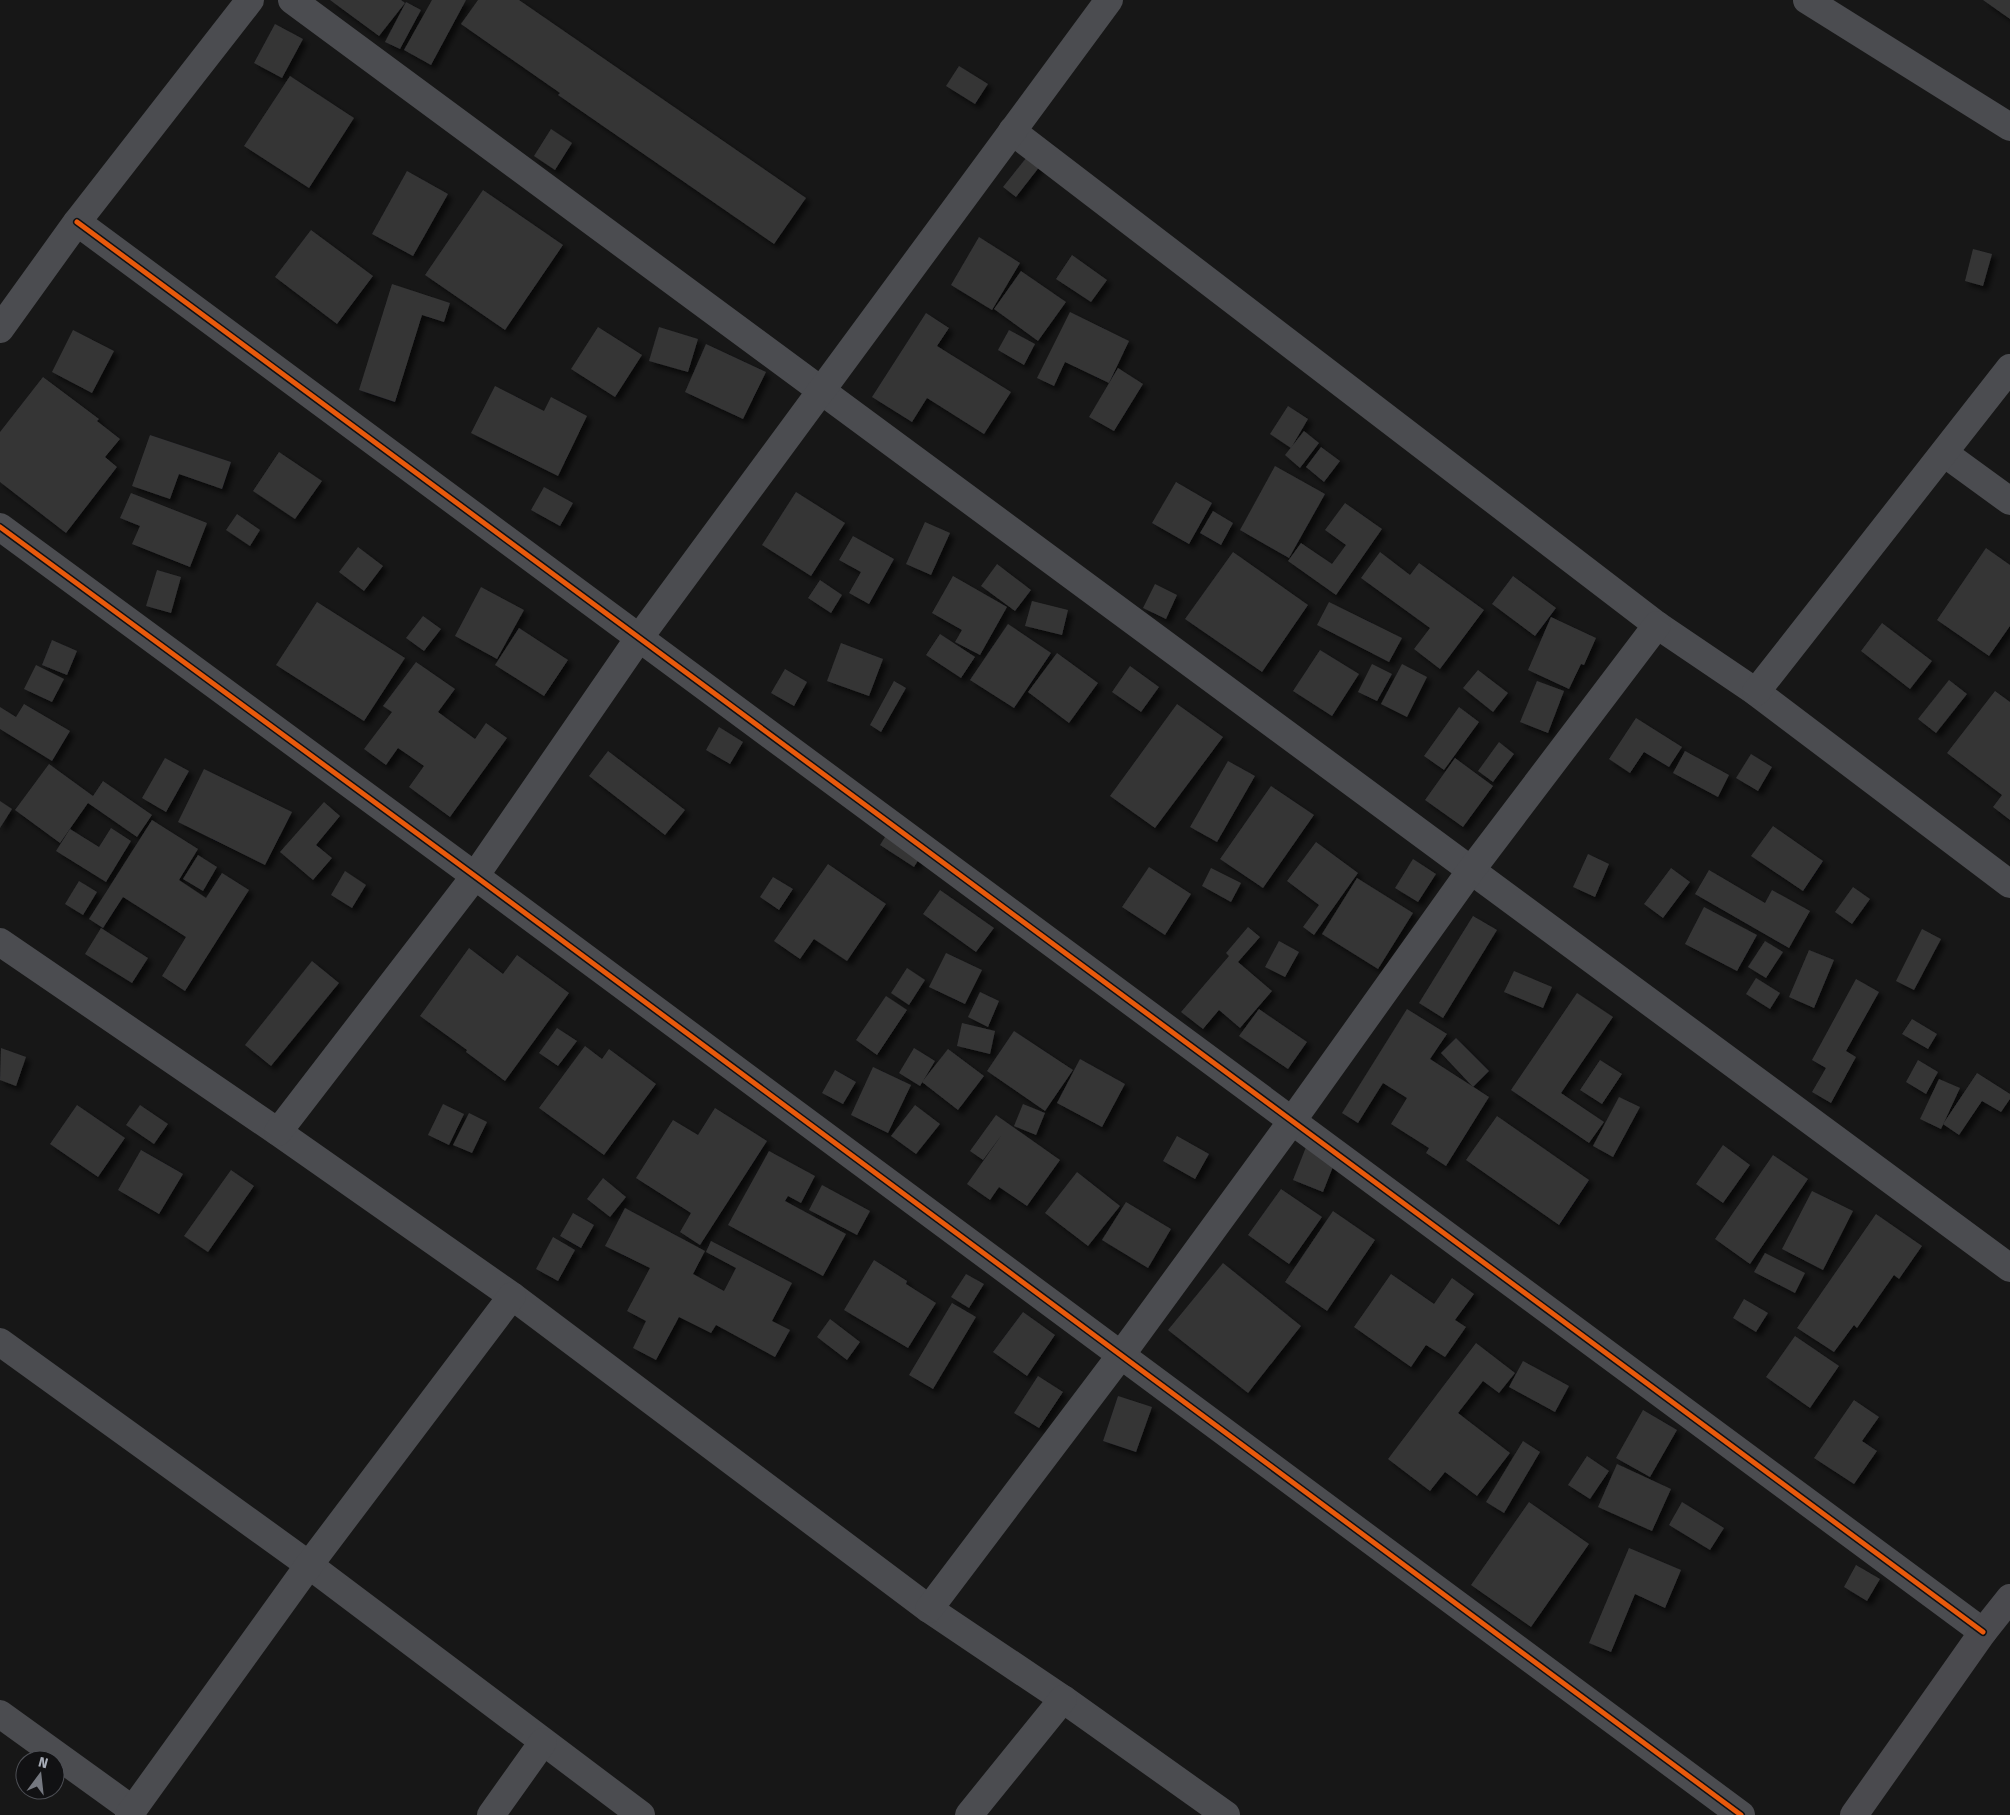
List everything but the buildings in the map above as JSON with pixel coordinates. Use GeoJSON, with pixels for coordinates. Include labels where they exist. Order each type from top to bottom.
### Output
{"type":"FeatureCollection","features":[{"type":"Feature","properties":{"kind":"street"},"geometry":{"type":"LineString","coordinates":[[0,329],[77,222],[250,0]]}},
{"type":"Feature","properties":{"kind":"street"},"geometry":{"type":"LineString","coordinates":[[292,0],[820,394],[1469,873],[2010,1268]]}},
{"type":"Feature","properties":{"kind":"street"},"geometry":{"type":"LineString","coordinates":[[278,1132],[475,876],[639,638],[1109,0]]}},
{"type":"Feature","properties":{"kind":"street"},"geometry":{"type":"LineString","coordinates":[[1806,0],[2010,127]]}},
{"type":"Feature","properties":{"kind":"street"},"geometry":{"type":"LineString","coordinates":[[1012,132],[1657,625],[1756,692],[2010,884]]}},
{"type":"Feature","properties":{"kind":"street"},"geometry":{"type":"LineString","coordinates":[[77,222],[1983,1632]]}},
{"type":"Feature","properties":{"kind":"street"},"geometry":{"type":"LineString","coordinates":[[1756,692],[2010,368]]}},
{"type":"Feature","properties":{"kind":"street"},"geometry":{"type":"LineString","coordinates":[[1944,453],[2010,501]]}},
{"type":"Feature","properties":{"kind":"street"},"geometry":{"type":"LineString","coordinates":[[0,527],[475,876],[1741,1815]]}},
{"type":"Feature","properties":{"kind":"street"},"geometry":{"type":"LineString","coordinates":[[929,1609],[1121,1355],[1292,1121],[1469,873],[1657,625]]}},
{"type":"Feature","properties":{"kind":"street"},"geometry":{"type":"LineString","coordinates":[[0,942],[278,1132],[512,1296],[929,1609],[1063,1699],[1226,1815]]}},
{"type":"Feature","properties":{"kind":"street"},"geometry":{"type":"LineString","coordinates":[[0,1714],[131,1812],[309,1565],[512,1296]]}},
{"type":"Feature","properties":{"kind":"street"},"geometry":{"type":"LineString","coordinates":[[0,1342],[309,1565],[641,1815]]}},
{"type":"Feature","properties":{"kind":"street"},"geometry":{"type":"LineString","coordinates":[[1854,1815],[1983,1632],[2010,1598]]}},
{"type":"Feature","properties":{"kind":"street"},"geometry":{"type":"LineString","coordinates":[[970,1815],[1063,1699]]}},
{"type":"Feature","properties":{"kind":"street"},"geometry":{"type":"LineString","coordinates":[[491,1815],[544,1742]]}},
{"type":"Feature","properties":{"kind":"cycle path"},"geometry":{"type":"LineString","coordinates":[[77,222],[1983,1632]]}},
{"type":"Feature","properties":{"kind":"cycle path"},"geometry":{"type":"LineString","coordinates":[[0,527],[475,876],[1741,1815]]}}]}
